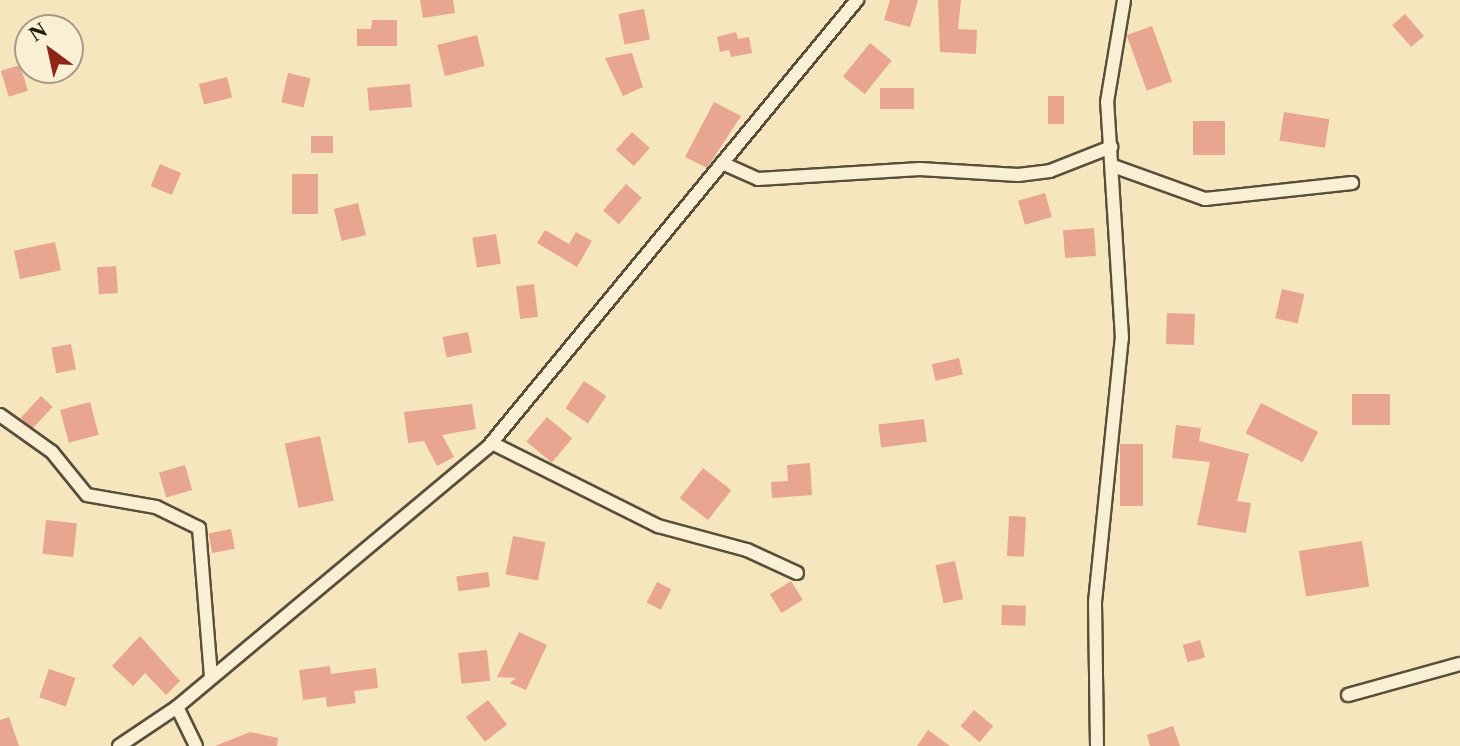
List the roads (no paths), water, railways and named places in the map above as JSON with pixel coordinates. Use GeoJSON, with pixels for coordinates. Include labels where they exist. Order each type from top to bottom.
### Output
{"type":"FeatureCollection","features":[{"type":"Feature","properties":{"kind":"street"},"geometry":{"type":"LineString","coordinates":[[119,746],[177,707],[492,443],[857,0]]}},
{"type":"Feature","properties":{"kind":"street"},"geometry":{"type":"LineString","coordinates":[[1097,746],[1095,602],[1122,338],[1107,102],[1124,0]]}},
{"type":"Feature","properties":{"kind":"street"},"geometry":{"type":"LineString","coordinates":[[723,163],[758,179],[920,169],[1018,175],[1050,171],[1111,148]]}},
{"type":"Feature","properties":{"kind":"street"},"geometry":{"type":"LineString","coordinates":[[1113,166],[1205,199],[1352,183]]}},
{"type":"Feature","properties":{"kind":"street"},"geometry":{"type":"LineString","coordinates":[[0,415],[52,452],[87,495],[156,507],[199,528],[214,662],[211,677]]}},
{"type":"Feature","properties":{"kind":"street"},"geometry":{"type":"LineString","coordinates":[[492,443],[658,526],[747,550],[797,573]]}},
{"type":"Feature","properties":{"kind":"street"},"geometry":{"type":"LineString","coordinates":[[1348,695],[1460,663]]}},
{"type":"Feature","properties":{"kind":"street"},"geometry":{"type":"LineString","coordinates":[[177,707],[196,746]]}}]}
